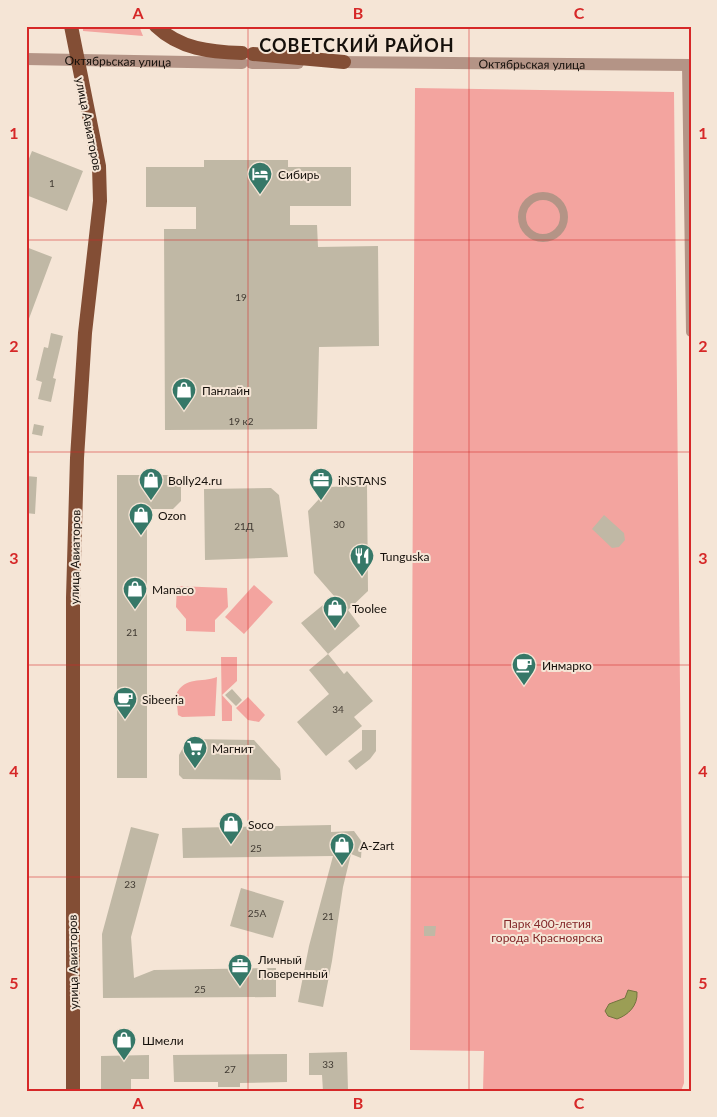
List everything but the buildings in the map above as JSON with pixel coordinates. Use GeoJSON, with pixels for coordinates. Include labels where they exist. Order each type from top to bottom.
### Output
{"type":"FeatureCollection","features":[{"type":"Feature","properties":{"kind":"main road","name":"улица Авиаторов"},"geometry":{"type":"LineString","coordinates":[[71,26],[95,141],[99,166],[100,201],[85,333],[77,458],[73,598],[73,1091]]}},
{"type":"Feature","properties":{"kind":"main road"},"geometry":{"type":"LineString","coordinates":[[156,26],[164,34],[181,44],[207,52],[247,59],[344,62]]}},
{"type":"Feature","properties":{"kind":"street","name":"Октябрьская улица"},"geometry":{"type":"LineString","coordinates":[[26,59],[77,62],[247,59]]}},
{"type":"Feature","properties":{"kind":"street","name":"Октябрьская улица"},"geometry":{"type":"LineString","coordinates":[[344,62],[689,65]]}},
{"type":"Feature","properties":{"kind":"street"},"geometry":{"type":"LineString","coordinates":[[689,65],[691,332]]}},
{"type":"Feature","properties":{"kind":"street"},"geometry":{"type":"LineString","coordinates":[[536,197],[549,197],[560,206],[563,212],[562,226],[552,236],[538,238],[531,235],[523,225],[522,211],[525,205],[536,197]]}},
{"type":"Feature","properties":{"kind":"green space"},"geometry":{"type":"Polygon","coordinates":[[[83,26],[139,26],[143,36],[83,31],[83,26]]]}},
{"type":"Feature","properties":{"kind":"green space","name":"Парк 400-летия города Красноярска"},"geometry":{"type":"Polygon","coordinates":[[[415,88],[674,92],[684,1083],[681,1091],[483,1091],[484,1051],[410,1050],[415,88]]]}},
{"type":"Feature","properties":{"kind":"green space"},"geometry":{"type":"Polygon","coordinates":[[[254,585],[273,602],[244,634],[225,617],[254,585]]]}},
{"type":"Feature","properties":{"kind":"green space"},"geometry":{"type":"Polygon","coordinates":[[[177,586],[227,588],[228,607],[215,620],[215,632],[186,631],[186,619],[176,607],[177,586]]]}},
{"type":"Feature","properties":{"kind":"green space"},"geometry":{"type":"Polygon","coordinates":[[[221,657],[237,657],[237,681],[222,695],[232,706],[232,721],[222,721],[221,657]]]}},
{"type":"Feature","properties":{"kind":"green space"},"geometry":{"type":"Polygon","coordinates":[[[217,677],[215,716],[182,717],[178,715],[176,694],[180,688],[189,682],[217,677]]]}},
{"type":"Feature","properties":{"kind":"green space"},"geometry":{"type":"Polygon","coordinates":[[[248,697],[265,715],[259,722],[248,720],[236,708],[248,697]]]}},
{"type":"Feature","properties":{"kind":"shaded area"},"geometry":{"type":"Polygon","coordinates":[[[628,990],[637,992],[634,1006],[625,1015],[617,1019],[608,1016],[605,1011],[609,1004],[625,998],[628,990]]]}},
{"type":"Feature","properties":{"kind":"place","name":"Сибирь"},"geometry":{"type":"Point","coordinates":[260,195]}},
{"type":"Feature","properties":{"kind":"place","name":"Панлайн"},"geometry":{"type":"Point","coordinates":[184,411]}},
{"type":"Feature","properties":{"kind":"place","name":"Bolly24.ru"},"geometry":{"type":"Point","coordinates":[151,501]}},
{"type":"Feature","properties":{"kind":"place","name":"iNSTANS"},"geometry":{"type":"Point","coordinates":[321,501]}},
{"type":"Feature","properties":{"kind":"place","name":"Ozon"},"geometry":{"type":"Point","coordinates":[141,536]}},
{"type":"Feature","properties":{"kind":"place","name":"Tunguska"},"geometry":{"type":"Point","coordinates":[362,577]}},
{"type":"Feature","properties":{"kind":"place","name":"Manaco"},"geometry":{"type":"Point","coordinates":[135,610]}},
{"type":"Feature","properties":{"kind":"place","name":"Toolee"},"geometry":{"type":"Point","coordinates":[335,629]}},
{"type":"Feature","properties":{"kind":"place","name":"Инмарко"},"geometry":{"type":"Point","coordinates":[524,686]}},
{"type":"Feature","properties":{"kind":"place","name":"Sibeeria"},"geometry":{"type":"Point","coordinates":[125,720]}},
{"type":"Feature","properties":{"kind":"place","name":"Магнит"},"geometry":{"type":"Point","coordinates":[195,769]}},
{"type":"Feature","properties":{"kind":"place","name":"Soco"},"geometry":{"type":"Point","coordinates":[231,845]}},
{"type":"Feature","properties":{"kind":"place","name":"A-Zart"},"geometry":{"type":"Point","coordinates":[342,866]}},
{"type":"Feature","properties":{"kind":"place","name":"Личный Поверенный"},"geometry":{"type":"Point","coordinates":[240,987]}},
{"type":"Feature","properties":{"kind":"place","name":"Шмели"},"geometry":{"type":"Point","coordinates":[124,1061]}},
{"type":"Feature","properties":{"kind":"district","name":"СОВЕТСКИЙ РАЙОН"},"geometry":{"type":"Point","coordinates":[357,45]}}]}
